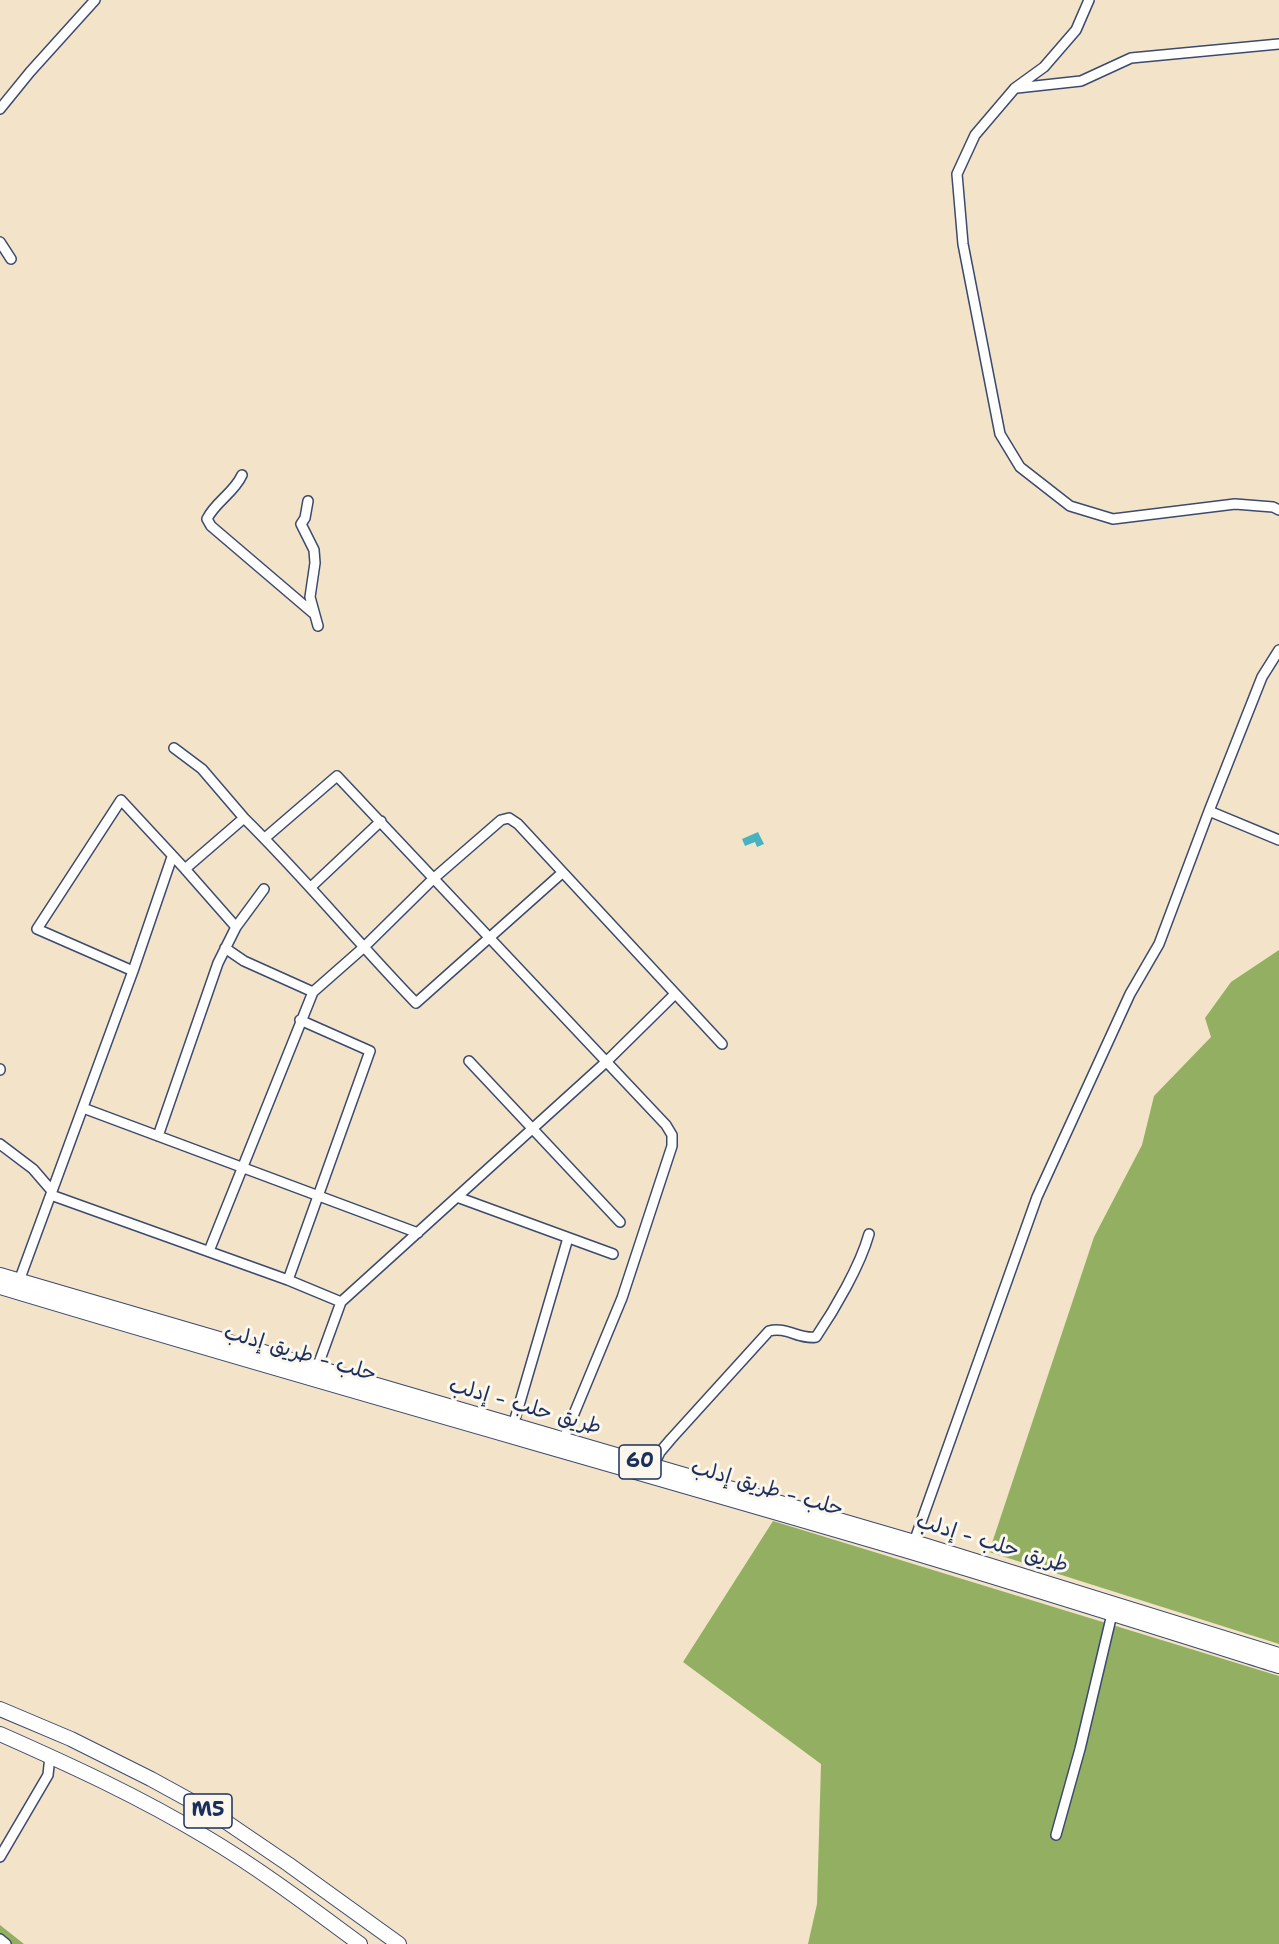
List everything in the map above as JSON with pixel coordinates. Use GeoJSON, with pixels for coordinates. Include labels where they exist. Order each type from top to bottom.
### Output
{"type":"FeatureCollection","features":[{"type":"Feature","properties":{"kind":"highway","name":"طريق حلب - إدلب"},"geometry":{"type":"LineString","coordinates":[[0,1275],[315,1373],[1279,1655]]}},
{"type":"Feature","properties":{"kind":"highway","name":"حلب - طريق إدلب"},"geometry":{"type":"LineString","coordinates":[[0,1287],[159,1335],[315,1373]]}},
{"type":"Feature","properties":{"kind":"highway","name":"60"},"geometry":{"type":"LineString","coordinates":[[912,1547],[1112,1614],[1279,1666]]}},
{"type":"Feature","properties":{"kind":"highway","name":"M5"},"geometry":{"type":"LineString","coordinates":[[0,1709],[71,1739],[213,1813],[399,1944]]}},
{"type":"Feature","properties":{"kind":"highway","name":"M5"},"geometry":{"type":"LineString","coordinates":[[0,1734],[51,1756],[140,1800],[206,1837],[276,1882],[360,1944]]}},
{"type":"Feature","properties":{"kind":"street"},"geometry":{"type":"LineString","coordinates":[[0,109],[30,72],[96,0]]}},
{"type":"Feature","properties":{"kind":"street"},"geometry":{"type":"LineString","coordinates":[[1089,0],[1076,30],[1044,67],[1014,88],[975,135],[957,174],[965,254],[1000,434],[1020,467],[1070,506],[1113,519],[1235,504],[1273,507],[1279,510]]}},
{"type":"Feature","properties":{"kind":"street"},"geometry":{"type":"LineString","coordinates":[[1014,88],[1081,81],[1131,58],[1279,44]]}},
{"type":"Feature","properties":{"kind":"street"},"geometry":{"type":"LineString","coordinates":[[0,242],[11,259]]}},
{"type":"Feature","properties":{"kind":"street"},"geometry":{"type":"LineString","coordinates":[[242,475],[237,486],[210,512],[207,519],[211,526],[313,613]]}},
{"type":"Feature","properties":{"kind":"street"},"geometry":{"type":"LineString","coordinates":[[308,501],[305,518],[301,524],[314,550],[315,563],[310,597],[318,626]]}},
{"type":"Feature","properties":{"kind":"street"},"geometry":{"type":"LineString","coordinates":[[912,1547],[1037,1197],[1130,993],[1159,944],[1262,677],[1279,650]]}},
{"type":"Feature","properties":{"kind":"street"},"geometry":{"type":"LineString","coordinates":[[174,748],[202,769],[244,818],[311,887],[363,948],[416,1003],[562,873]]}},
{"type":"Feature","properties":{"kind":"street"},"geometry":{"type":"LineString","coordinates":[[265,838],[337,776],[666,1125],[672,1135],[672,1146],[622,1298],[566,1433]]}},
{"type":"Feature","properties":{"kind":"street"},"geometry":{"type":"LineString","coordinates":[[133,971],[37,929],[121,800],[236,927]]}},
{"type":"Feature","properties":{"kind":"street"},"geometry":{"type":"LineString","coordinates":[[1209,811],[1279,840]]}},
{"type":"Feature","properties":{"kind":"street"},"geometry":{"type":"LineString","coordinates":[[185,869],[244,818]]}},
{"type":"Feature","properties":{"kind":"street"},"geometry":{"type":"LineString","coordinates":[[209,1251],[313,992],[501,820],[508,818],[518,824],[722,1044]]}},
{"type":"Feature","properties":{"kind":"street"},"geometry":{"type":"LineString","coordinates":[[311,887],[381,821]]}},
{"type":"Feature","properties":{"kind":"street"},"geometry":{"type":"LineString","coordinates":[[20,1281],[172,857]]}},
{"type":"Feature","properties":{"kind":"street"},"geometry":{"type":"LineString","coordinates":[[158,1136],[225,948],[236,927],[264,889]]}},
{"type":"Feature","properties":{"kind":"street"},"geometry":{"type":"LineString","coordinates":[[225,948],[244,961],[313,992]]}},
{"type":"Feature","properties":{"kind":"street"},"geometry":{"type":"LineString","coordinates":[[315,1373],[341,1302],[606,1062],[675,994]]}},
{"type":"Feature","properties":{"kind":"street"},"geometry":{"type":"LineString","coordinates":[[288,1280],[370,1052],[300,1020]]}},
{"type":"Feature","properties":{"kind":"street"},"geometry":{"type":"LineString","coordinates":[[469,1062],[620,1222]]}},
{"type":"Feature","properties":{"kind":"street"},"geometry":{"type":"LineString","coordinates":[[83,1108],[418,1233]]}},
{"type":"Feature","properties":{"kind":"street"},"geometry":{"type":"LineString","coordinates":[[0,1144],[33,1168],[52,1193],[288,1280],[341,1302]]}},
{"type":"Feature","properties":{"kind":"street"},"geometry":{"type":"LineString","coordinates":[[457,1197],[613,1254]]}},
{"type":"Feature","properties":{"kind":"street"},"geometry":{"type":"LineString","coordinates":[[652,1471],[660,1452],[670,1439],[770,1331],[778,1328],[808,1338],[816,1337],[865,1249],[869,1234]]}},
{"type":"Feature","properties":{"kind":"street"},"geometry":{"type":"LineString","coordinates":[[515,1419],[568,1238]]}},
{"type":"Feature","properties":{"kind":"street"},"geometry":{"type":"LineString","coordinates":[[1056,1835],[1080,1749],[1112,1614]]}},
{"type":"Feature","properties":{"kind":"street"},"geometry":{"type":"LineString","coordinates":[[0,1857],[48,1775],[51,1756]]}},
{"type":"Feature","properties":{"kind":"street"},"geometry":{"type":"LineString","coordinates":[[0,1939],[6,1944]]}},
{"type":"Feature","properties":{"kind":"green space"},"geometry":{"type":"Polygon","coordinates":[[[1279,950],[1279,1644],[989,1552],[1094,1237],[1142,1145],[1154,1096],[1211,1037],[1205,1018],[1231,982],[1279,950]]]}},
{"type":"Feature","properties":{"kind":"green space"},"geometry":{"type":"Polygon","coordinates":[[[773,1521],[1279,1676],[1279,1944],[808,1944],[817,1904],[821,1764],[683,1662],[773,1521]]]}},
{"type":"Feature","properties":{"kind":"green space"},"geometry":{"type":"Polygon","coordinates":[[[0,1925],[24,1944],[0,1944],[0,1925]]]}},
{"type":"Feature","properties":{"kind":"water"},"geometry":{"type":"Polygon","coordinates":[[[758,832],[764,844],[757,847],[755,842],[745,846],[742,839],[758,832]]]}}]}
